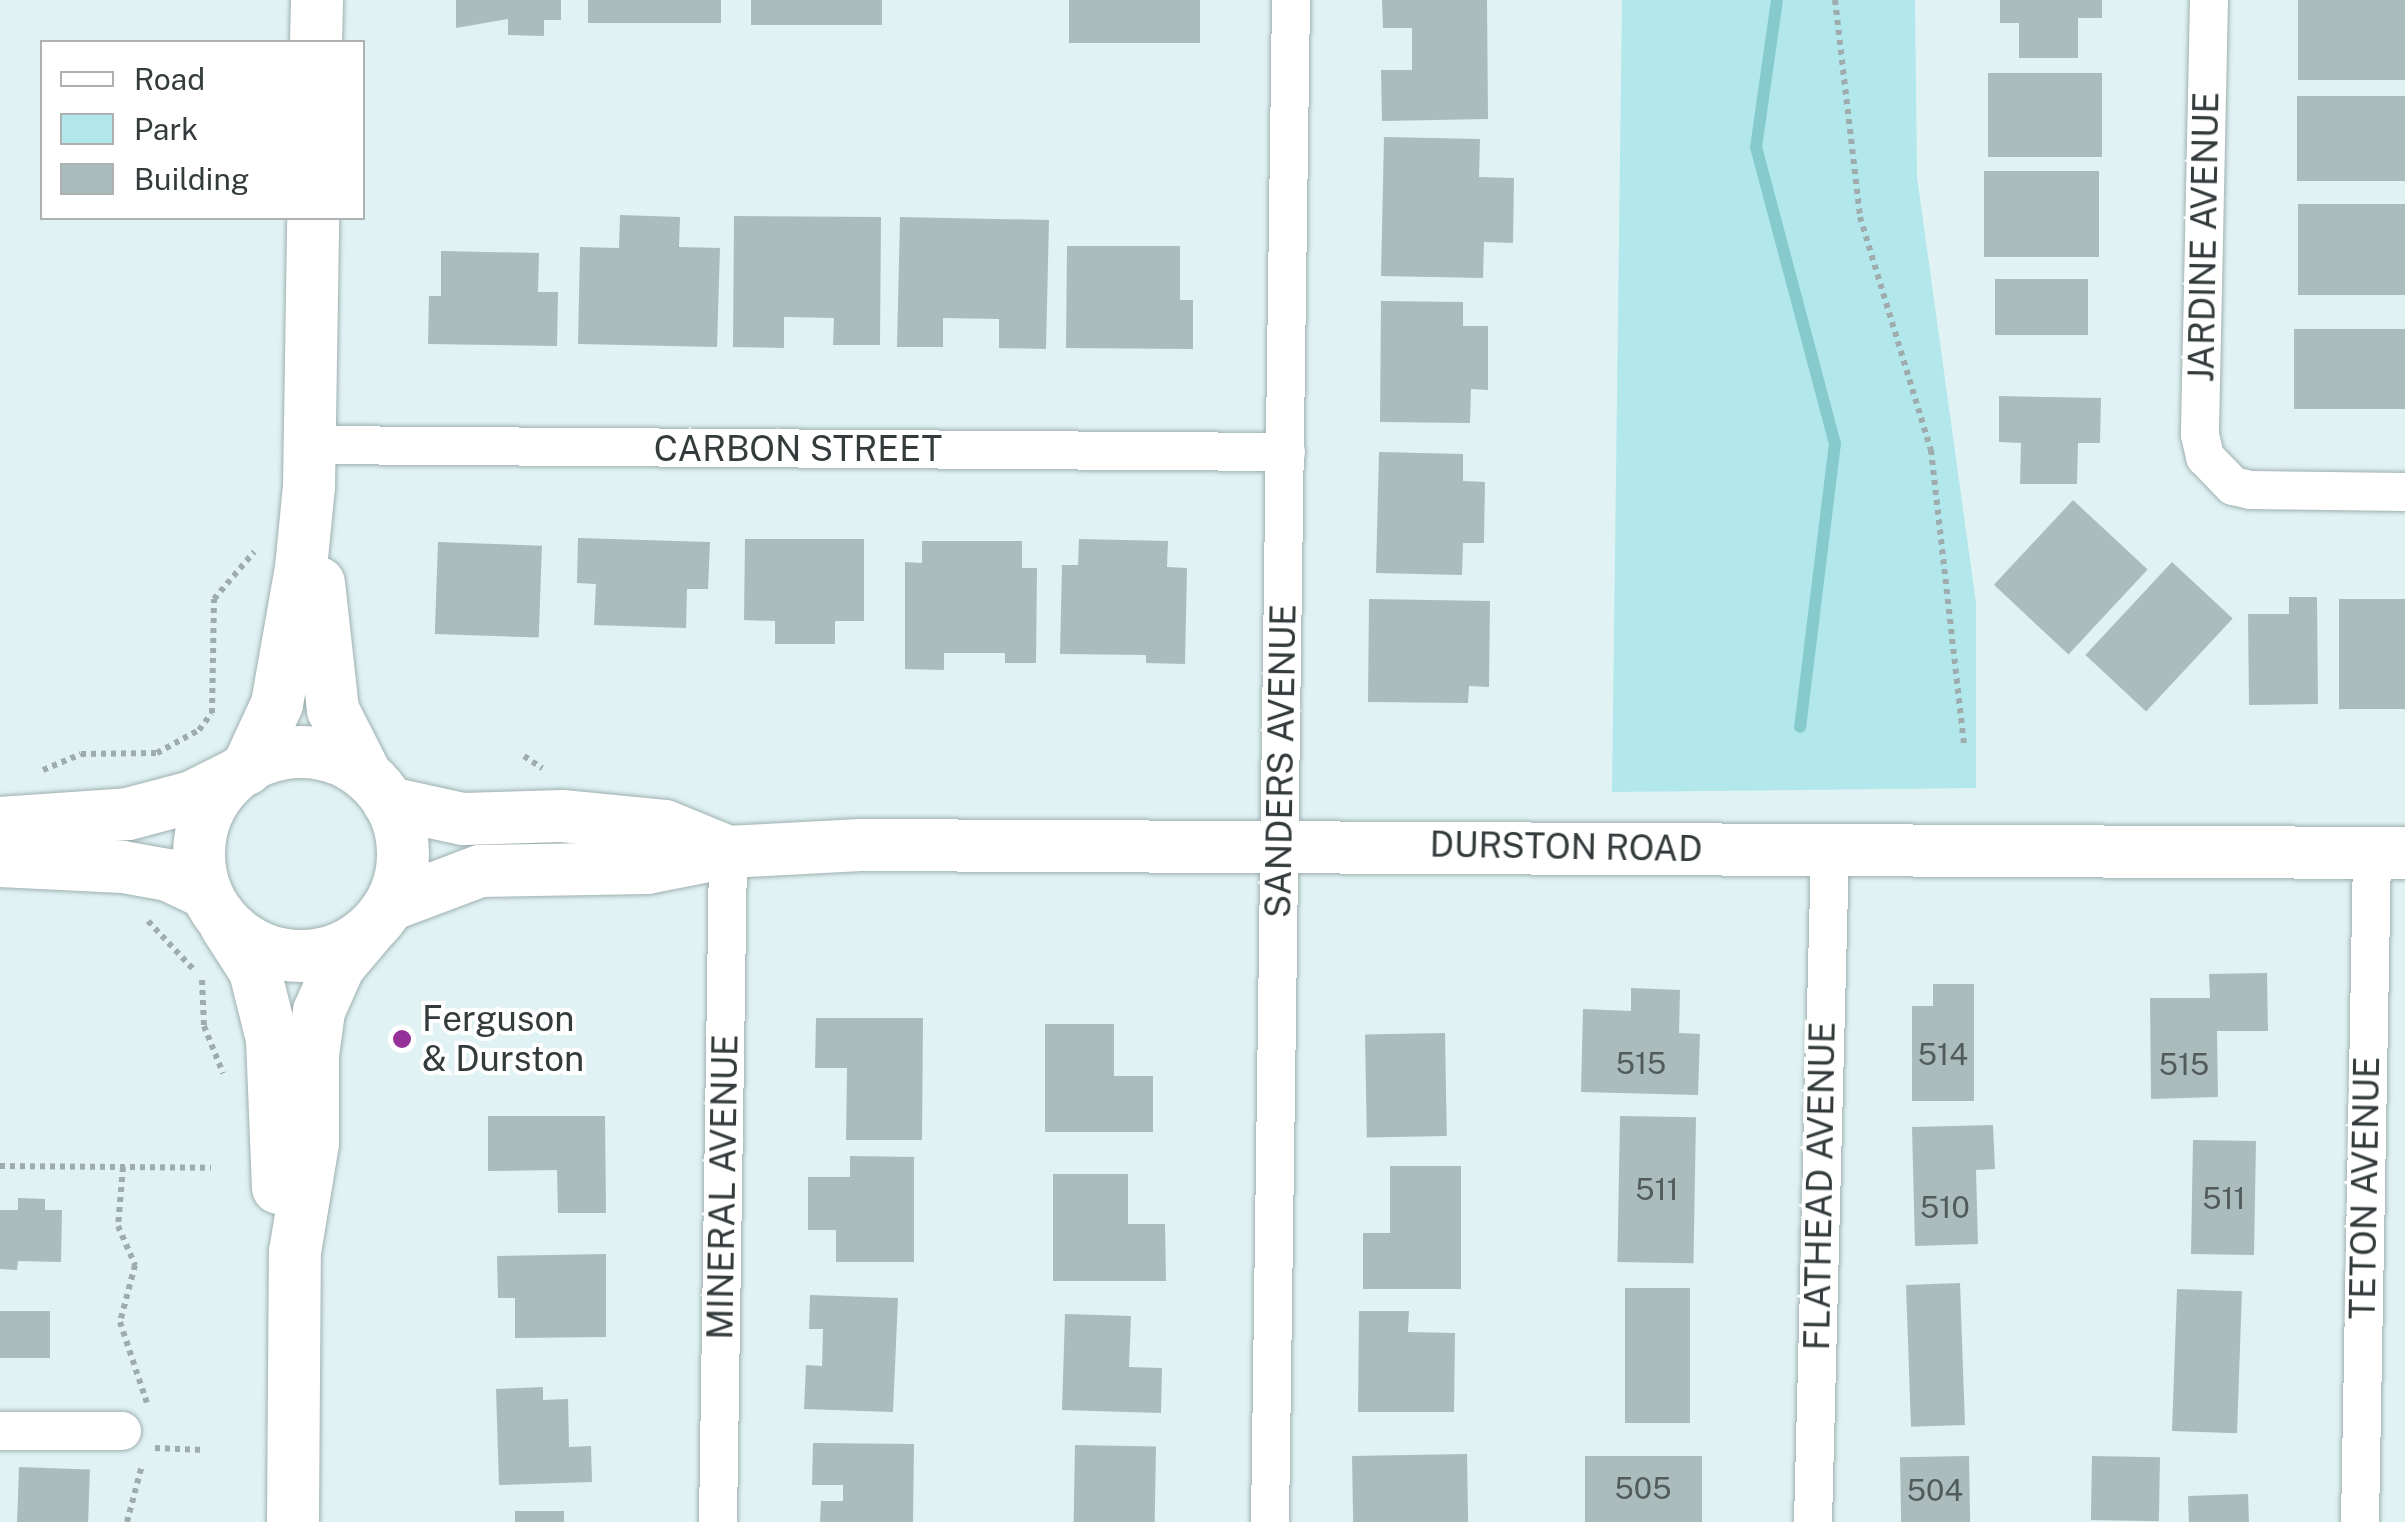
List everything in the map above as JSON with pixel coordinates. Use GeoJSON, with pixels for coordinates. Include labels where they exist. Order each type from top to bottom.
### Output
{"type":"FeatureCollection","features":[{"type":"Feature","properties":{"kind":"main road"},"geometry":{"type":"LineString","coordinates":[[316,40],[317,0]]}},
{"type":"Feature","properties":{"kind":"main road"},"geometry":{"type":"LineString","coordinates":[[294,1252],[278,1200],[272,1040],[255,971],[214,907],[198,862],[201,830],[213,800],[240,772],[284,675],[309,466],[313,220]]}},
{"type":"Feature","properties":{"kind":"main road"},"geometry":{"type":"LineString","coordinates":[[293,1522],[294,1252],[313,1143],[320,1011],[338,966],[379,919],[402,871],[402,836],[333,710],[309,466]]}},
{"type":"Feature","properties":{"kind":"main road"},"geometry":{"type":"LineString","coordinates":[[0,824],[128,814],[192,797],[240,772],[300,752],[336,758],[378,789]]}},
{"type":"Feature","properties":{"kind":"main road","name":"DURSTON ROAD"},"geometry":{"type":"LineString","coordinates":[[378,789],[463,819],[562,816],[665,826],[728,852]]}},
{"type":"Feature","properties":{"kind":"main road","name":"DURSTON ROAD"},"geometry":{"type":"LineString","coordinates":[[379,919],[480,870],[646,868],[728,852],[860,844],[2389,853]]}},
{"type":"Feature","properties":{"kind":"main road"},"geometry":{"type":"LineString","coordinates":[[0,861],[123,867],[168,875],[214,907],[246,941],[308,956],[340,949],[379,919]]}},
{"type":"Feature","properties":{"kind":"street","name":"SANDERS AVENUE"},"geometry":{"type":"LineString","coordinates":[[1270,1522],[1292,0]]}},
{"type":"Feature","properties":{"kind":"street","name":"JARDINE AVENUE"},"geometry":{"type":"LineString","coordinates":[[2208,0],[2200,435],[2216,470],[2251,490],[2405,492]]}},
{"type":"Feature","properties":{"kind":"street","name":"CARBON STREET"},"geometry":{"type":"LineString","coordinates":[[309,466],[1286,452]]}},
{"type":"Feature","properties":{"kind":"street","name":"FLATHEAD AVENUE"},"geometry":{"type":"LineString","coordinates":[[1813,1522],[1830,851]]}},
{"type":"Feature","properties":{"kind":"street","name":"MINERAL AVENUE"},"geometry":{"type":"LineString","coordinates":[[718,1522],[728,852]]}},
{"type":"Feature","properties":{"kind":"street","name":"TETON AVENUE"},"geometry":{"type":"LineString","coordinates":[[2360,1522],[2389,853]]}},
{"type":"Feature","properties":{"kind":"street"},"geometry":{"type":"LineString","coordinates":[[0,1431],[141,1430]]}},
{"type":"Feature","properties":{"kind":"path"},"geometry":{"type":"LineString","coordinates":[[1835,0],[1860,217],[1931,450],[1964,744]]}},
{"type":"Feature","properties":{"kind":"path"},"geometry":{"type":"LineString","coordinates":[[81,754],[157,753],[199,730],[212,713],[214,599]]}},
{"type":"Feature","properties":{"kind":"path"},"geometry":{"type":"LineString","coordinates":[[140,913],[203,980],[204,1026]]}},
{"type":"Feature","properties":{"kind":"path"},"geometry":{"type":"LineString","coordinates":[[0,1166],[211,1168]]}},
{"type":"Feature","properties":{"kind":"path"},"geometry":{"type":"LineString","coordinates":[[122,1167],[118,1226],[135,1265],[120,1322],[147,1394],[126,1522]]}},
{"type":"Feature","properties":{"kind":"path"},"geometry":{"type":"LineString","coordinates":[[141,1430],[204,1450]]}},
{"type":"Feature","properties":{"kind":"green space"},"geometry":{"type":"Polygon","coordinates":[[[1622,0],[1915,0],[1917,177],[1976,603],[1976,788],[1612,792],[1622,0]]]}},
{"type":"Feature","properties":{"kind":"building"},"geometry":{"type":"Polygon","coordinates":[[[456,0],[561,0],[561,20],[544,20],[544,36],[508,35],[508,19],[456,28],[456,0]]]}},
{"type":"Feature","properties":{"kind":"building"},"geometry":{"type":"Polygon","coordinates":[[[588,0],[721,0],[721,23],[588,23],[588,0]]]}},
{"type":"Feature","properties":{"kind":"building"},"geometry":{"type":"Polygon","coordinates":[[[751,0],[882,0],[882,25],[751,25],[751,0]]]}},
{"type":"Feature","properties":{"kind":"building"},"geometry":{"type":"Polygon","coordinates":[[[1069,0],[1200,0],[1200,43],[1069,43],[1069,0]]]}},
{"type":"Feature","properties":{"kind":"building"},"geometry":{"type":"Polygon","coordinates":[[[1382,0],[1487,0],[1488,119],[1382,121],[1381,70],[1412,70],[1412,28],[1383,28],[1382,0]]]}},
{"type":"Feature","properties":{"kind":"building"},"geometry":{"type":"Polygon","coordinates":[[[2000,0],[2102,0],[2102,18],[2078,18],[2078,58],[2019,58],[2019,23],[2000,23],[2000,0]]]}},
{"type":"Feature","properties":{"kind":"building"},"geometry":{"type":"Polygon","coordinates":[[[2298,0],[2405,0],[2405,80],[2298,80],[2298,0]]]}},
{"type":"Feature","properties":{"kind":"building"},"geometry":{"type":"Polygon","coordinates":[[[1988,73],[2102,73],[2102,157],[1988,157],[1988,73]]]}},
{"type":"Feature","properties":{"kind":"building"},"geometry":{"type":"Polygon","coordinates":[[[2297,96],[2405,96],[2405,181],[2297,181],[2297,96]]]}},
{"type":"Feature","properties":{"kind":"building"},"geometry":{"type":"Polygon","coordinates":[[[1384,137],[1480,139],[1479,177],[1514,178],[1513,243],[1484,242],[1483,278],[1381,276],[1384,137]]]}},
{"type":"Feature","properties":{"kind":"building"},"geometry":{"type":"Polygon","coordinates":[[[1984,171],[2099,171],[2099,257],[1984,257],[1984,171]]]}},
{"type":"Feature","properties":{"kind":"building"},"geometry":{"type":"Polygon","coordinates":[[[2298,204],[2405,204],[2405,295],[2298,295],[2298,204]]]}},
{"type":"Feature","properties":{"kind":"building"},"geometry":{"type":"Polygon","coordinates":[[[620,215],[680,217],[679,247],[720,248],[717,347],[578,344],[580,247],[619,248],[620,215]]]}},
{"type":"Feature","properties":{"kind":"building"},"geometry":{"type":"Polygon","coordinates":[[[734,216],[881,217],[880,345],[833,345],[834,318],[784,317],[784,348],[733,347],[734,216]]]}},
{"type":"Feature","properties":{"kind":"building"},"geometry":{"type":"Polygon","coordinates":[[[900,217],[1049,220],[1046,349],[999,348],[999,319],[943,318],[943,347],[897,347],[900,217]]]}},
{"type":"Feature","properties":{"kind":"building"},"geometry":{"type":"Polygon","coordinates":[[[1067,246],[1180,246],[1180,300],[1193,300],[1193,349],[1066,348],[1067,246]]]}},
{"type":"Feature","properties":{"kind":"building"},"geometry":{"type":"Polygon","coordinates":[[[441,251],[539,253],[538,292],[558,292],[557,346],[428,344],[429,296],[441,296],[441,251]]]}},
{"type":"Feature","properties":{"kind":"building"},"geometry":{"type":"Polygon","coordinates":[[[1995,279],[2088,279],[2088,335],[1995,335],[1995,279]]]}},
{"type":"Feature","properties":{"kind":"building"},"geometry":{"type":"Polygon","coordinates":[[[1381,301],[1463,302],[1463,326],[1488,326],[1488,390],[1471,389],[1470,423],[1380,422],[1381,301]]]}},
{"type":"Feature","properties":{"kind":"building"},"geometry":{"type":"Polygon","coordinates":[[[2294,329],[2405,329],[2405,409],[2294,409],[2294,329]]]}},
{"type":"Feature","properties":{"kind":"building"},"geometry":{"type":"Polygon","coordinates":[[[1999,396],[2101,398],[2100,443],[2078,443],[2077,484],[2020,484],[2021,443],[1999,442],[1999,396]]]}},
{"type":"Feature","properties":{"kind":"building"},"geometry":{"type":"Polygon","coordinates":[[[1379,452],[1463,454],[1463,481],[1485,482],[1484,543],[1463,543],[1462,575],[1376,573],[1379,452]]]}},
{"type":"Feature","properties":{"kind":"building"},"geometry":{"type":"Polygon","coordinates":[[[2073,500],[2148,570],[2068,654],[1994,585],[2073,500]]]}},
{"type":"Feature","properties":{"kind":"building"},"geometry":{"type":"Polygon","coordinates":[[[578,538],[710,542],[708,589],[687,589],[686,628],[594,625],[596,584],[577,583],[578,538]]]}},
{"type":"Feature","properties":{"kind":"building"},"geometry":{"type":"Polygon","coordinates":[[[745,539],[864,539],[864,621],[835,621],[835,644],[775,644],[775,621],[744,620],[745,539]]]}},
{"type":"Feature","properties":{"kind":"building"},"geometry":{"type":"Polygon","coordinates":[[[1079,539],[1168,541],[1167,567],[1187,568],[1185,664],[1146,663],[1146,655],[1060,654],[1062,565],[1078,565],[1079,539]]]}},
{"type":"Feature","properties":{"kind":"building"},"geometry":{"type":"Polygon","coordinates":[[[922,541],[1022,541],[1022,568],[1037,568],[1036,663],[1005,663],[1005,653],[944,653],[944,670],[905,669],[905,562],[922,563],[922,541]]]}},
{"type":"Feature","properties":{"kind":"building"},"geometry":{"type":"Polygon","coordinates":[[[438,542],[542,546],[539,638],[435,634],[438,542]]]}},
{"type":"Feature","properties":{"kind":"building"},"geometry":{"type":"Polygon","coordinates":[[[2172,562],[2233,619],[2146,711],[2085,655],[2172,562]]]}},
{"type":"Feature","properties":{"kind":"building"},"geometry":{"type":"Polygon","coordinates":[[[2289,597],[2317,597],[2318,704],[2249,705],[2248,614],[2289,614],[2289,597]]]}},
{"type":"Feature","properties":{"kind":"building"},"geometry":{"type":"Polygon","coordinates":[[[1369,599],[1490,601],[1489,687],[1469,686],[1468,703],[1368,702],[1369,599]]]}},
{"type":"Feature","properties":{"kind":"building"},"geometry":{"type":"Polygon","coordinates":[[[2339,599],[2405,599],[2405,709],[2339,709],[2339,599]]]}},
{"type":"Feature","properties":{"kind":"building"},"geometry":{"type":"Polygon","coordinates":[[[2267,973],[2268,1031],[2217,1031],[2218,1097],[2151,1099],[2150,998],[2210,998],[2209,974],[2267,973]]]}},
{"type":"Feature","properties":{"kind":"building"},"geometry":{"type":"Polygon","coordinates":[[[1933,984],[1974,984],[1974,1101],[1912,1101],[1912,1006],[1933,1006],[1933,984]]]}},
{"type":"Feature","properties":{"kind":"building"},"geometry":{"type":"Polygon","coordinates":[[[1631,988],[1680,990],[1679,1033],[1700,1034],[1698,1095],[1581,1092],[1583,1009],[1631,1011],[1631,988]]]}},
{"type":"Feature","properties":{"kind":"building"},"geometry":{"type":"Polygon","coordinates":[[[816,1018],[923,1018],[922,1140],[846,1140],[847,1068],[815,1068],[816,1018]]]}},
{"type":"Feature","properties":{"kind":"building"},"geometry":{"type":"Polygon","coordinates":[[[1045,1024],[1114,1024],[1114,1076],[1153,1076],[1153,1132],[1045,1132],[1045,1024]]]}},
{"type":"Feature","properties":{"kind":"building"},"geometry":{"type":"Polygon","coordinates":[[[1445,1033],[1447,1136],[1367,1137],[1365,1034],[1445,1033]]]}},
{"type":"Feature","properties":{"kind":"building"},"geometry":{"type":"Polygon","coordinates":[[[488,1116],[605,1116],[606,1213],[558,1213],[557,1170],[488,1171],[488,1116]]]}},
{"type":"Feature","properties":{"kind":"building"},"geometry":{"type":"Polygon","coordinates":[[[1620,1116],[1696,1117],[1693,1263],[1617,1262],[1620,1116]]]}},
{"type":"Feature","properties":{"kind":"building"},"geometry":{"type":"Polygon","coordinates":[[[1993,1125],[1995,1169],[1976,1170],[1978,1244],[1915,1246],[1912,1127],[1993,1125]]]}},
{"type":"Feature","properties":{"kind":"building"},"geometry":{"type":"Polygon","coordinates":[[[2193,1140],[2256,1141],[2254,1255],[2191,1254],[2193,1140]]]}},
{"type":"Feature","properties":{"kind":"building"},"geometry":{"type":"Polygon","coordinates":[[[850,1156],[914,1157],[914,1262],[836,1262],[836,1230],[808,1230],[808,1177],[850,1177],[850,1156]]]}},
{"type":"Feature","properties":{"kind":"building"},"geometry":{"type":"Polygon","coordinates":[[[1390,1166],[1461,1166],[1461,1289],[1363,1289],[1363,1233],[1390,1233],[1390,1166]]]}},
{"type":"Feature","properties":{"kind":"building"},"geometry":{"type":"Polygon","coordinates":[[[1053,1174],[1128,1174],[1128,1224],[1165,1224],[1166,1281],[1053,1281],[1053,1174]]]}},
{"type":"Feature","properties":{"kind":"building"},"geometry":{"type":"Polygon","coordinates":[[[18,1198],[45,1199],[45,1210],[62,1210],[61,1262],[18,1261],[17,1270],[0,1269],[0,1210],[18,1210],[18,1198]]]}},
{"type":"Feature","properties":{"kind":"building"},"geometry":{"type":"Polygon","coordinates":[[[606,1254],[606,1337],[515,1338],[515,1298],[498,1298],[497,1256],[606,1254]]]}},
{"type":"Feature","properties":{"kind":"building"},"geometry":{"type":"Polygon","coordinates":[[[1960,1283],[1965,1425],[1911,1427],[1906,1285],[1960,1283]]]}},
{"type":"Feature","properties":{"kind":"building"},"geometry":{"type":"Polygon","coordinates":[[[1625,1288],[1690,1288],[1690,1423],[1625,1423],[1625,1288]]]}},
{"type":"Feature","properties":{"kind":"building"},"geometry":{"type":"Polygon","coordinates":[[[2177,1289],[2242,1291],[2237,1433],[2172,1431],[2177,1289]]]}},
{"type":"Feature","properties":{"kind":"building"},"geometry":{"type":"Polygon","coordinates":[[[810,1295],[898,1298],[893,1412],[804,1409],[806,1365],[822,1366],[823,1329],[809,1329],[810,1295]]]}},
{"type":"Feature","properties":{"kind":"building"},"geometry":{"type":"Polygon","coordinates":[[[0,1311],[50,1311],[50,1358],[0,1358],[0,1311]]]}},
{"type":"Feature","properties":{"kind":"building"},"geometry":{"type":"Polygon","coordinates":[[[1359,1311],[1409,1311],[1408,1332],[1455,1333],[1454,1412],[1358,1412],[1359,1311]]]}},
{"type":"Feature","properties":{"kind":"building"},"geometry":{"type":"Polygon","coordinates":[[[1065,1314],[1131,1316],[1129,1367],[1162,1368],[1161,1413],[1062,1410],[1065,1314]]]}},
{"type":"Feature","properties":{"kind":"building"},"geometry":{"type":"Polygon","coordinates":[[[543,1387],[543,1400],[568,1399],[569,1447],[591,1446],[592,1482],[499,1485],[496,1389],[543,1387]]]}},
{"type":"Feature","properties":{"kind":"building"},"geometry":{"type":"Polygon","coordinates":[[[813,1443],[914,1444],[913,1522],[820,1522],[821,1501],[843,1501],[843,1485],[812,1485],[813,1443]]]}},
{"type":"Feature","properties":{"kind":"building"},"geometry":{"type":"Polygon","coordinates":[[[1075,1445],[1156,1446],[1155,1522],[1074,1522],[1075,1445]]]}},
{"type":"Feature","properties":{"kind":"building"},"geometry":{"type":"Polygon","coordinates":[[[1467,1454],[1468,1522],[1353,1522],[1352,1456],[1467,1454]]]}},
{"type":"Feature","properties":{"kind":"building"},"geometry":{"type":"Polygon","coordinates":[[[1585,1456],[1702,1456],[1702,1522],[1585,1522],[1585,1456]]]}},
{"type":"Feature","properties":{"kind":"building"},"geometry":{"type":"Polygon","coordinates":[[[1969,1456],[1970,1522],[1901,1522],[1900,1457],[1969,1456]]]}},
{"type":"Feature","properties":{"kind":"building"},"geometry":{"type":"Polygon","coordinates":[[[2092,1456],[2160,1457],[2159,1521],[2091,1520],[2092,1456]]]}},
{"type":"Feature","properties":{"kind":"building"},"geometry":{"type":"Polygon","coordinates":[[[19,1467],[90,1469],[88,1522],[17,1522],[19,1467]]]}},
{"type":"Feature","properties":{"kind":"building"},"geometry":{"type":"Polygon","coordinates":[[[2248,1494],[2249,1522],[2189,1522],[2188,1496],[2248,1494]]]}},
{"type":"Feature","properties":{"kind":"building"},"geometry":{"type":"Polygon","coordinates":[[[515,1511],[564,1511],[564,1522],[515,1522],[515,1511]]]}},
{"type":"Feature","properties":{"kind":"waterway"},"geometry":{"type":"LineString","coordinates":[[1777,0],[1756,147],[1835,443],[1800,727]]}},
{"type":"Feature","properties":{"kind":"place","name":"Ferguson & Durston"},"geometry":{"type":"Point","coordinates":[402,1039]}}]}
